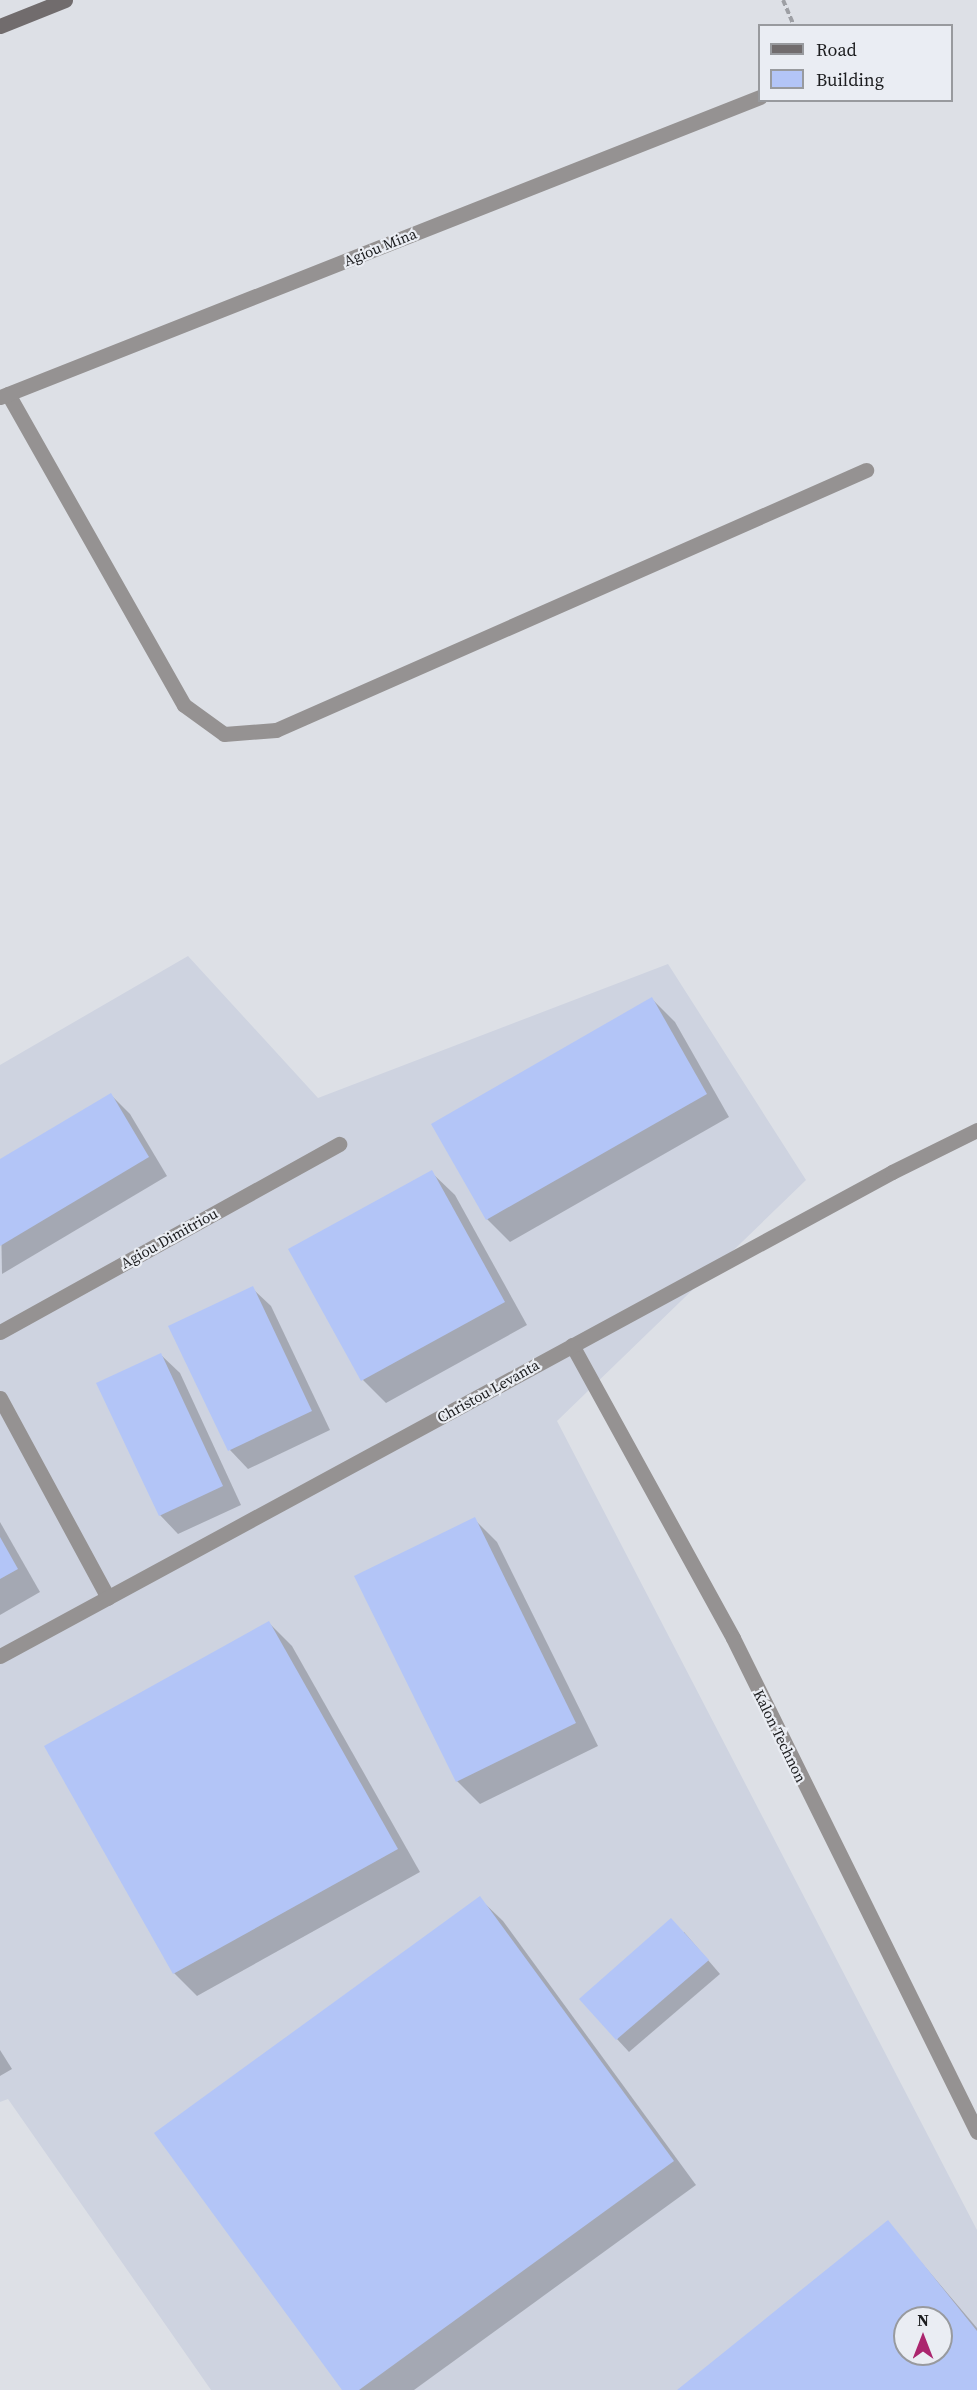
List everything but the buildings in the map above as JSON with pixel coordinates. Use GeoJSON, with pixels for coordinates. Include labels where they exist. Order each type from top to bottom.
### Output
{"type":"FeatureCollection","features":[{"type":"Feature","properties":{"kind":"main road"},"geometry":{"type":"LineString","coordinates":[[0,26],[65,0]]}},
{"type":"Feature","properties":{"kind":"street","name":"Agiou Mina"},"geometry":{"type":"LineString","coordinates":[[4,396],[758,97]]}},
{"type":"Feature","properties":{"kind":"street"},"geometry":{"type":"LineString","coordinates":[[4,396],[184,705],[224,734],[276,729],[866,470]]}},
{"type":"Feature","properties":{"kind":"street","name":"Christou Levanta"},"geometry":{"type":"LineString","coordinates":[[0,1656],[572,1345],[977,1130]]}},
{"type":"Feature","properties":{"kind":"street","name":"Agiou Dimitriou"},"geometry":{"type":"LineString","coordinates":[[0,1332],[339,1144]]}},
{"type":"Feature","properties":{"kind":"street","name":"Kalon Technon"},"geometry":{"type":"LineString","coordinates":[[572,1345],[733,1638],[977,2132]]}},
{"type":"Feature","properties":{"kind":"street"},"geometry":{"type":"LineString","coordinates":[[0,1398],[108,1598]]}},
{"type":"Feature","properties":{"kind":"path"},"geometry":{"type":"LineString","coordinates":[[783,0],[793,24]]}},
{"type":"Feature","properties":{"kind":"shaded area"},"geometry":{"type":"Polygon","coordinates":[[[188,956],[318,1098],[668,964],[806,1180],[557,1421],[977,2230],[977,2390],[211,2390],[8,2099],[0,2102],[0,1065],[188,956]]]}}]}
